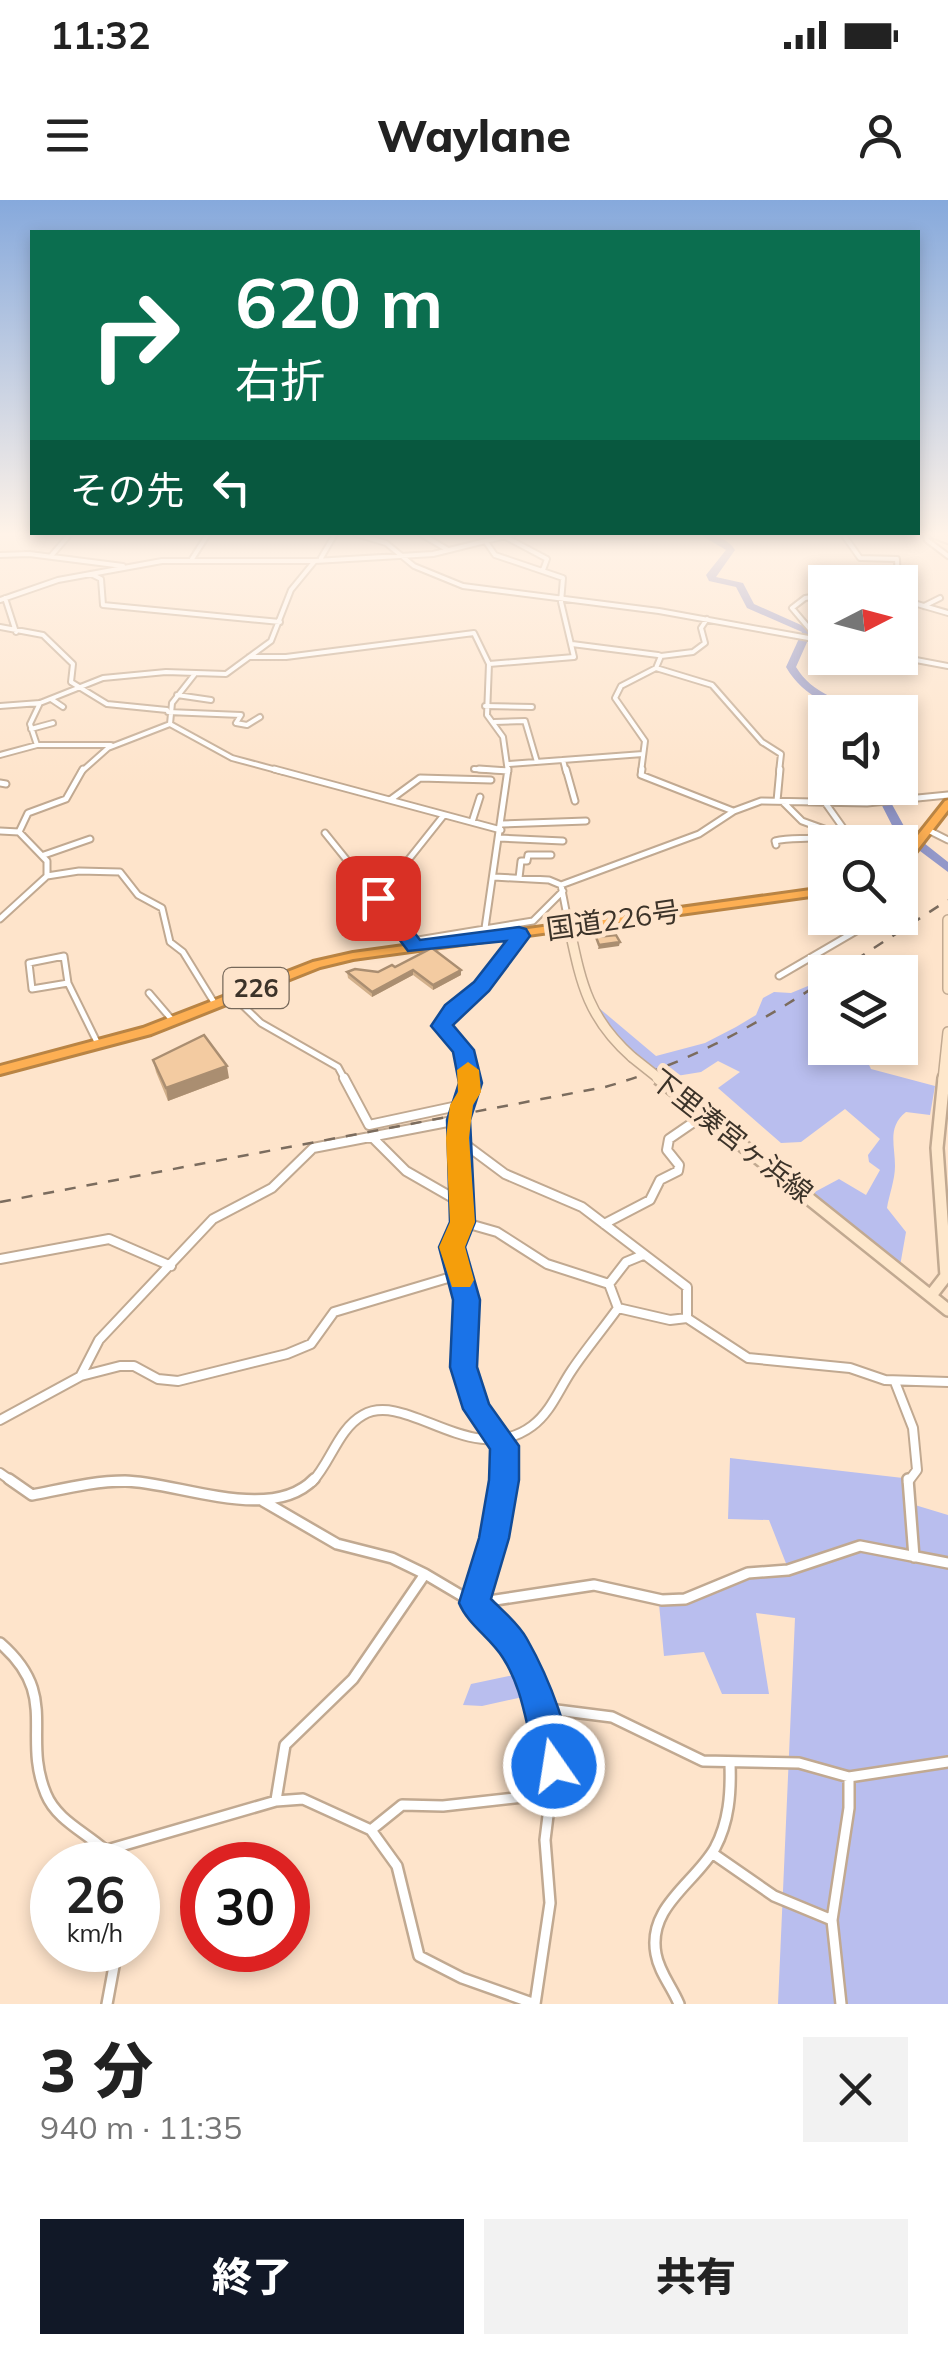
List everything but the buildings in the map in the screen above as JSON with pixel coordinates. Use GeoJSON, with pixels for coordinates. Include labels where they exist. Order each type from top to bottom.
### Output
{"type":"FeatureCollection","features":[{"type":"Feature","properties":{"kind":"highway"},"geometry":{"type":"LineString","coordinates":[[918,843],[948,803]]}},
{"type":"Feature","properties":{"kind":"highway","name":"国道226号"},"geometry":{"type":"LineString","coordinates":[[0,1070],[173,1021],[316,964],[413,944],[808,893]]}},
{"type":"Feature","properties":{"kind":"main road"},"geometry":{"type":"LineString","coordinates":[[948,920],[948,989]]}},
{"type":"Feature","properties":{"kind":"main road","name":"下里湊宮ヶ浜線"},"geometry":{"type":"LineString","coordinates":[[570,926],[591,1014],[604,1034],[948,1310]]}},
{"type":"Feature","properties":{"kind":"main road"},"geometry":{"type":"LineString","coordinates":[[932,1294],[946,1276],[937,1148],[948,1032]]}},
{"type":"Feature","properties":{"kind":"street"},"geometry":{"type":"LineString","coordinates":[[10,618],[16,632]]}},
{"type":"Feature","properties":{"kind":"street"},"geometry":{"type":"LineString","coordinates":[[240,618],[280,622]]}},
{"type":"Feature","properties":{"kind":"street"},"geometry":{"type":"LineString","coordinates":[[1,704],[40,703],[109,678],[166,672],[223,675],[271,641],[281,618]]}},
{"type":"Feature","properties":{"kind":"street"},"geometry":{"type":"LineString","coordinates":[[489,664],[573,659],[567,618]]}},
{"type":"Feature","properties":{"kind":"street"},"geometry":{"type":"LineString","coordinates":[[701,618],[808,638]]}},
{"type":"Feature","properties":{"kind":"street"},"geometry":{"type":"LineString","coordinates":[[572,644],[662,656],[688,653],[702,646],[705,639],[701,628],[707,619]]}},
{"type":"Feature","properties":{"kind":"street"},"geometry":{"type":"LineString","coordinates":[[0,628],[43,636],[73,664],[71,682],[107,704],[241,715],[236,723],[247,725],[260,717]]}},
{"type":"Feature","properties":{"kind":"street"},"geometry":{"type":"LineString","coordinates":[[250,657],[300,656],[474,633],[489,664],[485,706],[504,737],[508,767],[485,928]]}},
{"type":"Feature","properties":{"kind":"street"},"geometry":{"type":"LineString","coordinates":[[662,656],[656,668],[621,686],[615,698],[644,742],[641,776],[734,811]]}},
{"type":"Feature","properties":{"kind":"street"},"geometry":{"type":"LineString","coordinates":[[918,660],[948,666]]}},
{"type":"Feature","properties":{"kind":"street"},"geometry":{"type":"LineString","coordinates":[[656,668],[712,685],[762,742],[782,754],[780,802]]}},
{"type":"Feature","properties":{"kind":"street"},"geometry":{"type":"LineString","coordinates":[[194,675],[167,711],[170,724],[232,758],[501,830],[563,842]]}},
{"type":"Feature","properties":{"kind":"street"},"geometry":{"type":"LineString","coordinates":[[176,695],[210,700]]}},
{"type":"Feature","properties":{"kind":"street"},"geometry":{"type":"LineString","coordinates":[[50,698],[63,707]]}},
{"type":"Feature","properties":{"kind":"street"},"geometry":{"type":"LineString","coordinates":[[37,745],[31,729],[40,703]]}},
{"type":"Feature","properties":{"kind":"street"},"geometry":{"type":"LineString","coordinates":[[485,706],[532,707]]}},
{"type":"Feature","properties":{"kind":"street"},"geometry":{"type":"LineString","coordinates":[[493,722],[525,721],[537,762]]}},
{"type":"Feature","properties":{"kind":"street"},"geometry":{"type":"LineString","coordinates":[[31,729],[52,723]]}},
{"type":"Feature","properties":{"kind":"street"},"geometry":{"type":"LineString","coordinates":[[18,832],[28,814],[66,798],[70,782],[79,771],[112,745],[170,724]]}},
{"type":"Feature","properties":{"kind":"street"},"geometry":{"type":"LineString","coordinates":[[1,756],[37,745],[112,745]]}},
{"type":"Feature","properties":{"kind":"street"},"geometry":{"type":"LineString","coordinates":[[474,770],[643,754]]}},
{"type":"Feature","properties":{"kind":"street"},"geometry":{"type":"LineString","coordinates":[[563,760],[576,801]]}},
{"type":"Feature","properties":{"kind":"street"},"geometry":{"type":"LineString","coordinates":[[390,800],[420,778],[491,780]]}},
{"type":"Feature","properties":{"kind":"street"},"geometry":{"type":"LineString","coordinates":[[918,799],[948,795]]}},
{"type":"Feature","properties":{"kind":"street"},"geometry":{"type":"LineString","coordinates":[[472,822],[480,797]]}},
{"type":"Feature","properties":{"kind":"street"},"geometry":{"type":"LineString","coordinates":[[325,834],[413,944],[533,921],[562,888],[699,834],[734,811],[761,801],[808,801]]}},
{"type":"Feature","properties":{"kind":"street"},"geometry":{"type":"LineString","coordinates":[[780,802],[802,821],[816,825]]}},
{"type":"Feature","properties":{"kind":"street"},"geometry":{"type":"LineString","coordinates":[[378,898],[404,870],[424,835],[444,815]]}},
{"type":"Feature","properties":{"kind":"street"},"geometry":{"type":"LineString","coordinates":[[501,830],[530,825],[531,820],[586,820]]}},
{"type":"Feature","properties":{"kind":"street"},"geometry":{"type":"LineString","coordinates":[[0,831],[18,832],[50,866],[47,876],[0,920]]}},
{"type":"Feature","properties":{"kind":"street"},"geometry":{"type":"LineString","coordinates":[[924,835],[948,840]]}},
{"type":"Feature","properties":{"kind":"street"},"geometry":{"type":"LineString","coordinates":[[776,846],[775,841],[787,837],[808,839]]}},
{"type":"Feature","properties":{"kind":"street"},"geometry":{"type":"LineString","coordinates":[[42,855],[90,838]]}},
{"type":"Feature","properties":{"kind":"street"},"geometry":{"type":"LineString","coordinates":[[518,878],[521,861],[527,861],[528,855],[551,856]]}},
{"type":"Feature","properties":{"kind":"street"},"geometry":{"type":"LineString","coordinates":[[47,876],[90,870],[125,875],[138,896],[162,908],[170,942],[183,952],[215,1004]]}},
{"type":"Feature","properties":{"kind":"street"},"geometry":{"type":"LineString","coordinates":[[494,876],[550,880],[562,888],[570,926]]}},
{"type":"Feature","properties":{"kind":"street"},"geometry":{"type":"LineString","coordinates":[[474,1603],[499,1510],[504,1480],[502,1438],[477,1409],[467,1387],[464,1367],[466,1300],[452,1247],[462,1222],[458,1120],[470,1083],[463,1050],[445,1032],[443,1020],[482,986],[520,939],[519,933]]}},
{"type":"Feature","properties":{"kind":"street"},"geometry":{"type":"LineString","coordinates":[[778,976],[849,935]]}},
{"type":"Feature","properties":{"kind":"street"},"geometry":{"type":"LineString","coordinates":[[68,983],[32,990],[29,962],[64,956],[68,983],[98,1044]]}},
{"type":"Feature","properties":{"kind":"street"},"geometry":{"type":"LineString","coordinates":[[148,992],[173,1021]]}},
{"type":"Feature","properties":{"kind":"street"},"geometry":{"type":"LineString","coordinates":[[234,997],[261,1023],[338,1067],[369,1125],[435,1114],[462,1105]]}},
{"type":"Feature","properties":{"kind":"street"},"geometry":{"type":"LineString","coordinates":[[604,1224],[650,1200],[660,1180],[678,1172],[679,1165],[667,1150],[669,1139],[705,1115]]}},
{"type":"Feature","properties":{"kind":"street"},"geometry":{"type":"LineString","coordinates":[[81,1376],[99,1340],[222,1210],[274,1187],[312,1148],[458,1120]]}},
{"type":"Feature","properties":{"kind":"street"},"geometry":{"type":"LineString","coordinates":[[371,1136],[406,1171],[460,1202]]}},
{"type":"Feature","properties":{"kind":"street"},"geometry":{"type":"LineString","coordinates":[[457,1138],[484,1162],[547,1196],[582,1208],[687,1287],[687,1318]]}},
{"type":"Feature","properties":{"kind":"street"},"geometry":{"type":"LineString","coordinates":[[462,1222],[497,1232],[546,1264],[609,1284]]}},
{"type":"Feature","properties":{"kind":"street"},"geometry":{"type":"LineString","coordinates":[[0,1259],[108,1239],[171,1266]]}},
{"type":"Feature","properties":{"kind":"street"},"geometry":{"type":"LineString","coordinates":[[609,1284],[626,1262],[644,1254]]}},
{"type":"Feature","properties":{"kind":"street"},"geometry":{"type":"LineString","coordinates":[[0,1420],[48,1398],[81,1376],[126,1365],[158,1380],[178,1381],[287,1354],[311,1344],[334,1312],[458,1275]]}},
{"type":"Feature","properties":{"kind":"street"},"geometry":{"type":"LineString","coordinates":[[609,1284],[618,1308]]}},
{"type":"Feature","properties":{"kind":"street"},"geometry":{"type":"LineString","coordinates":[[618,1308],[670,1320],[687,1318],[748,1358],[850,1368],[895,1382],[948,1382]]}},
{"type":"Feature","properties":{"kind":"street"},"geometry":{"type":"LineString","coordinates":[[0,1474],[32,1495],[88,1485],[137,1482],[194,1494],[262,1500],[308,1486],[322,1471],[339,1438],[372,1410],[388,1409],[476,1440],[502,1438],[530,1428],[546,1413],[568,1374],[618,1308]]}},
{"type":"Feature","properties":{"kind":"street"},"geometry":{"type":"LineString","coordinates":[[895,1382],[916,1440],[917,1470],[908,1480],[914,1557]]}},
{"type":"Feature","properties":{"kind":"street"},"geometry":{"type":"LineString","coordinates":[[147,1842],[276,1801],[303,1799],[371,1830],[397,1866],[419,1956],[462,1978],[535,2004],[550,1903],[546,1840],[554,1754],[541,1708],[514,1647],[474,1603],[426,1574],[392,1558],[337,1544],[262,1500]]}},
{"type":"Feature","properties":{"kind":"street"},"geometry":{"type":"LineString","coordinates":[[474,1603],[594,1584],[662,1600],[686,1599],[732,1578],[788,1570],[846,1548],[871,1547],[948,1563]]}},
{"type":"Feature","properties":{"kind":"street"},"geometry":{"type":"LineString","coordinates":[[276,1801],[285,1745],[352,1679],[426,1574]]}},
{"type":"Feature","properties":{"kind":"street"},"geometry":{"type":"LineString","coordinates":[[0,1644],[15,1654],[36,1687],[41,1781],[47,1800],[97,1842]]}},
{"type":"Feature","properties":{"kind":"street"},"geometry":{"type":"LineString","coordinates":[[541,1708],[612,1718],[637,1726],[685,1755],[730,1764],[799,1762],[848,1778],[948,1762]]}},
{"type":"Feature","properties":{"kind":"street"},"geometry":{"type":"LineString","coordinates":[[679,2004],[658,1968],[656,1928],[661,1911],[712,1853],[733,1798],[730,1764]]}},
{"type":"Feature","properties":{"kind":"street"},"geometry":{"type":"LineString","coordinates":[[841,2004],[832,1920],[849,1808],[848,1778]]}},
{"type":"Feature","properties":{"kind":"street"},"geometry":{"type":"LineString","coordinates":[[371,1830],[402,1805],[443,1806],[550,1794]]}},
{"type":"Feature","properties":{"kind":"street"},"geometry":{"type":"LineString","coordinates":[[712,1853],[774,1896],[832,1920]]}},
{"type":"Feature","properties":{"kind":"street"},"geometry":{"type":"LineString","coordinates":[[108,2004],[113,1972]]}},
{"type":"Feature","properties":{"kind":"shaded area"},"geometry":{"type":"Polygon","coordinates":[[[808,986],[808,1065],[869,1065],[871,1069],[935,1086],[930,1115],[906,1112],[894,1130],[895,1171],[887,1208],[906,1232],[900,1266],[811,1194],[839,1179],[866,1195],[880,1170],[869,1162],[868,1155],[880,1139],[845,1109],[801,1142],[781,1143],[718,1088],[740,1072],[718,1061],[701,1072],[658,1079],[611,1033],[599,1008],[656,1056],[705,1043],[756,1015],[763,998],[774,992],[791,993],[808,986]]]}},
{"type":"Feature","properties":{"kind":"shaded area"},"geometry":{"type":"Polygon","coordinates":[[[730,1458],[903,1478],[905,1502],[948,1515],[948,2004],[778,2004],[795,1618],[756,1613],[769,1694],[722,1694],[704,1652],[664,1656],[659,1604],[700,1600],[742,1577],[797,1570],[797,1562],[787,1566],[769,1520],[728,1519],[730,1458]]]}},
{"type":"Feature","properties":{"kind":"shaded area"},"geometry":{"type":"Polygon","coordinates":[[[514,1675],[523,1697],[482,1706],[463,1705],[471,1684],[514,1675]]]}},
{"type":"Feature","properties":{"kind":"waterway"},"geometry":{"type":"LineString","coordinates":[[778,618],[807,631],[791,667],[804,685],[820,695]]}},
{"type":"Feature","properties":{"kind":"waterway"},"geometry":{"type":"LineString","coordinates":[[887,805],[900,830],[948,868]]}},
{"type":"Feature","properties":{"kind":"railway"},"geometry":{"type":"LineString","coordinates":[[863,955],[948,900]]}},
{"type":"Feature","properties":{"kind":"railway"},"geometry":{"type":"LineString","coordinates":[[0,1202],[605,1087],[664,1067],[719,1042],[808,991]]}},
{"type":"Feature","properties":{"kind":"slow traffic"},"geometry":{"type":"LineString","coordinates":[[461,1280],[452,1247],[462,1222],[457,1138],[462,1105],[470,1092],[468,1070]]}},
{"type":"Feature","properties":{"kind":"route"},"geometry":{"type":"LineString","coordinates":[[378,898],[415,947],[519,933],[520,936],[482,986],[443,1020],[442,1026],[463,1050],[470,1083],[458,1120],[462,1222],[452,1247],[466,1300],[464,1367],[467,1387],[477,1409],[502,1438],[504,1446],[504,1480],[494,1538],[474,1603],[514,1647],[541,1708],[554,1766]]}}]}
